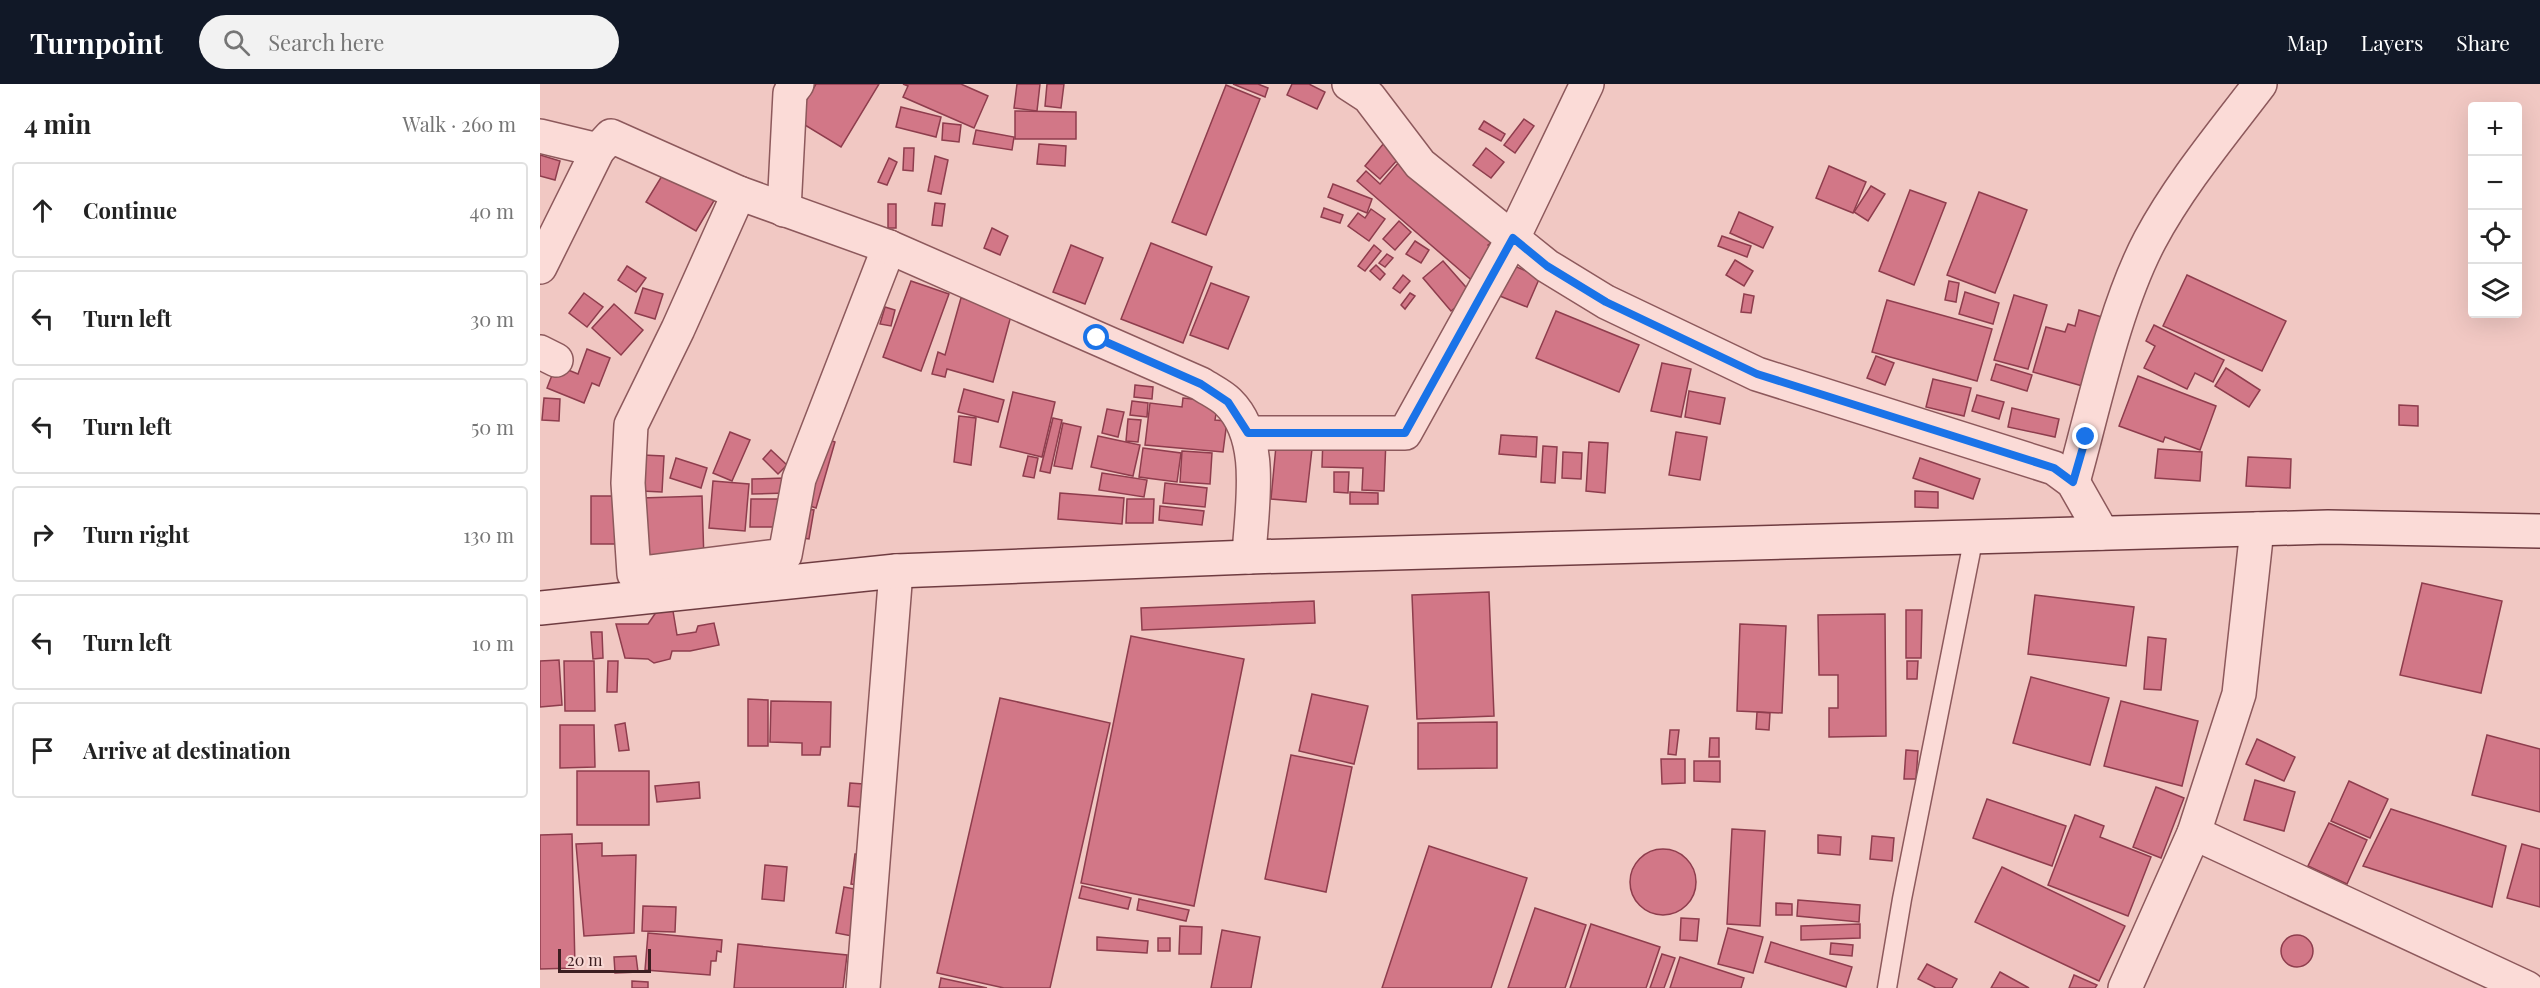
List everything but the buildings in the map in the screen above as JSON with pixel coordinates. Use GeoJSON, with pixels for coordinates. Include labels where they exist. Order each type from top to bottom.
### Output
{"type":"FeatureCollection","features":[{"type":"Feature","properties":{"kind":"street"},"geometry":{"type":"LineString","coordinates":[[784,210],[790,93],[797,84]]}},
{"type":"Feature","properties":{"kind":"street"},"geometry":{"type":"LineString","coordinates":[[1349,84],[1369,97],[1420,164],[1547,266],[1606,302],[1757,374],[2054,468],[2073,482],[2102,533]]}},
{"type":"Feature","properties":{"kind":"street"},"geometry":{"type":"LineString","coordinates":[[1248,433],[1405,433],[1513,238],[1587,84]]}},
{"type":"Feature","properties":{"kind":"street"},"geometry":{"type":"LineString","coordinates":[[2073,482],[2124,303],[2150,241],[2192,174],[2260,84]]}},
{"type":"Feature","properties":{"kind":"street"},"geometry":{"type":"LineString","coordinates":[[540,136],[598,150]]}},
{"type":"Feature","properties":{"kind":"street"},"geometry":{"type":"LineString","coordinates":[[540,267],[598,150],[611,136],[739,193],[889,247],[1201,384],[1228,402],[1248,433],[1252,474],[1249,557]]}},
{"type":"Feature","properties":{"kind":"street"},"geometry":{"type":"LineString","coordinates":[[739,193],[678,329],[631,425],[628,483],[634,574],[784,555],[799,479],[889,247]]}},
{"type":"Feature","properties":{"kind":"street"},"geometry":{"type":"LineString","coordinates":[[540,608],[896,571],[1249,557],[2328,527],[2540,531]]}},
{"type":"Feature","properties":{"kind":"street"},"geometry":{"type":"LineString","coordinates":[[2125,988],[2194,833],[2239,694],[2257,529]]}},
{"type":"Feature","properties":{"kind":"street"},"geometry":{"type":"LineString","coordinates":[[863,988],[896,571]]}},
{"type":"Feature","properties":{"kind":"street"},"geometry":{"type":"LineString","coordinates":[[2194,833],[2527,988]]}},
{"type":"Feature","properties":{"kind":"lane"},"geometry":{"type":"LineString","coordinates":[[1887,988],[1902,899],[1974,536]]}},
{"type":"Feature","properties":{"kind":"route"},"geometry":{"type":"LineString","coordinates":[[1097,338],[1201,384],[1228,402],[1248,433],[1405,433],[1513,238],[1547,266],[1606,302],[1757,374],[2054,468],[2073,482],[2086,437]]}}]}
